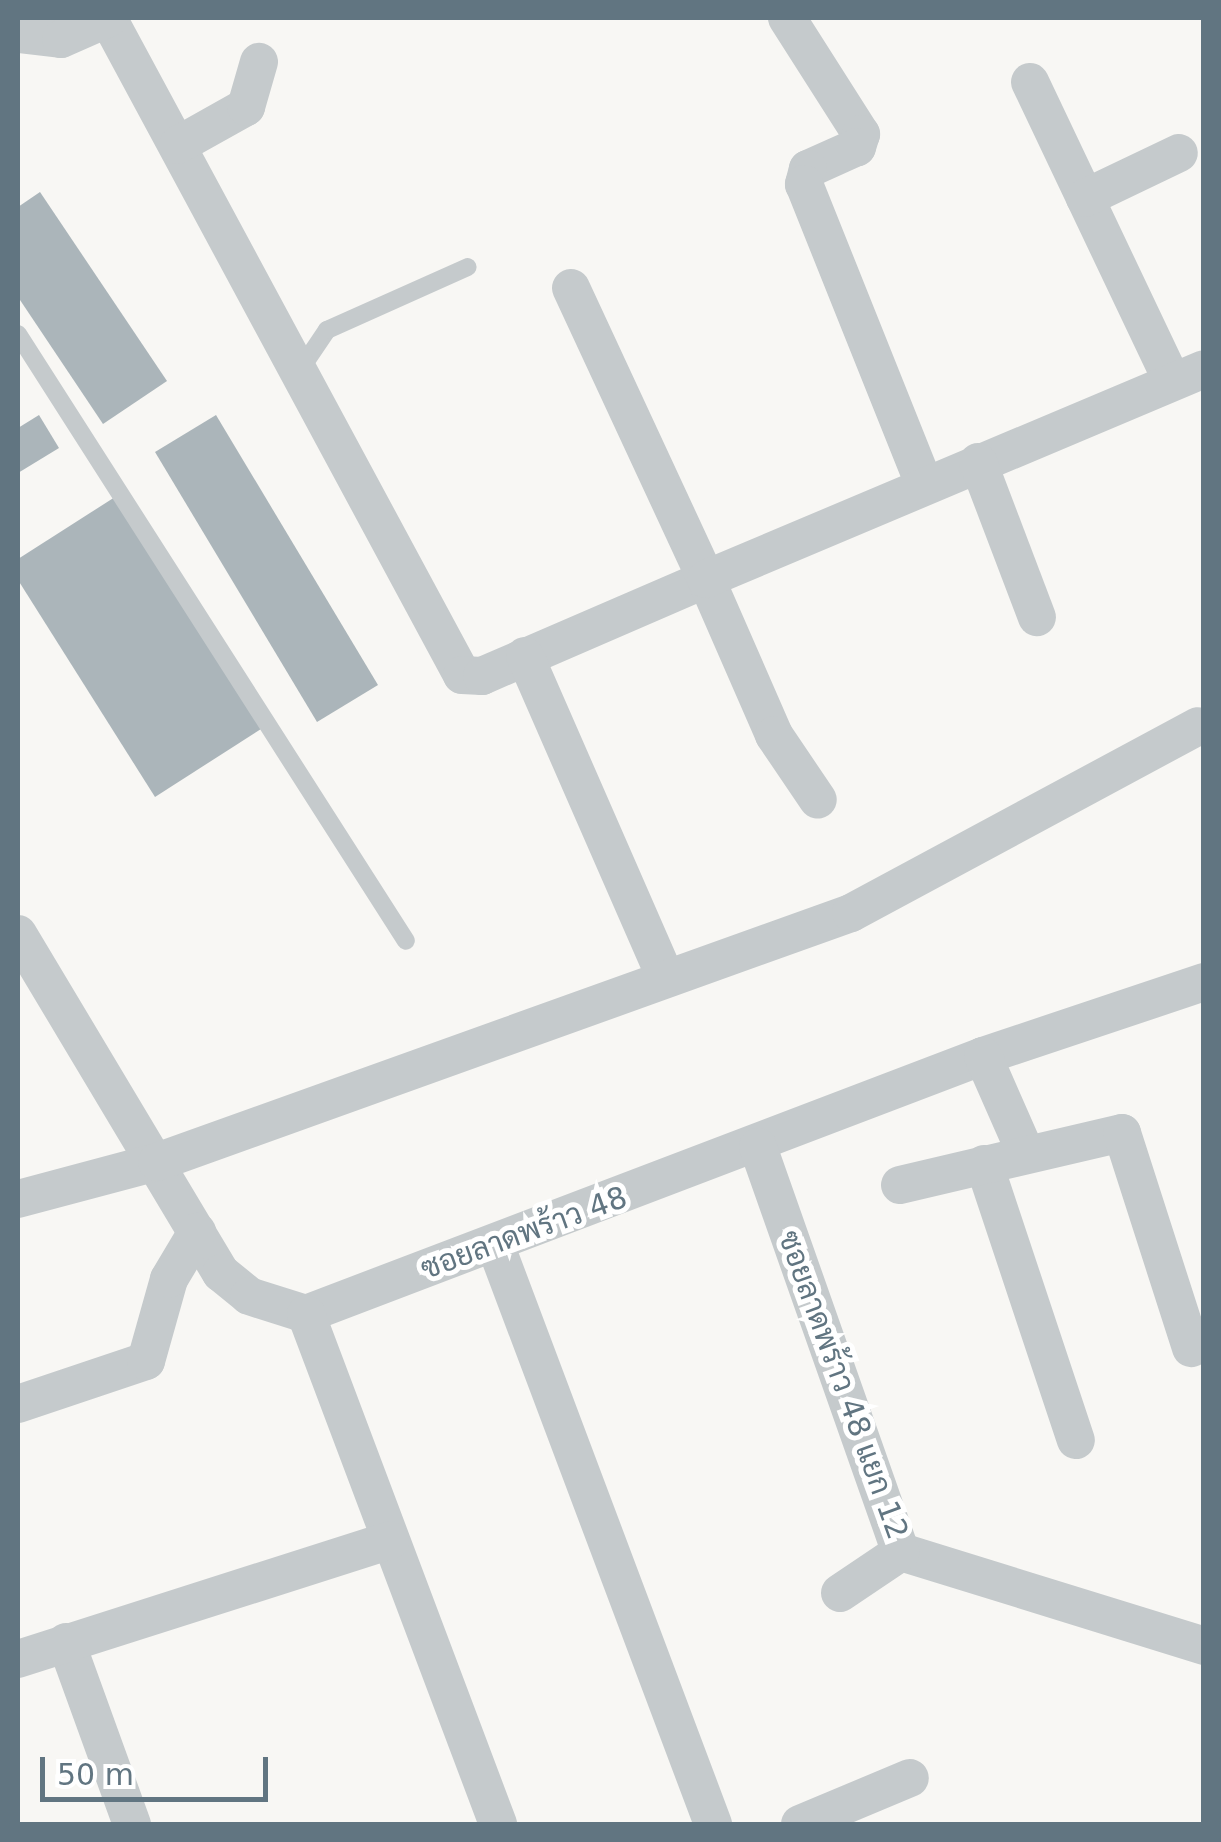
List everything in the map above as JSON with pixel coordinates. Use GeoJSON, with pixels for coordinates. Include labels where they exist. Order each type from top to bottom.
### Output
{"type":"FeatureCollection","features":[{"type":"Feature","properties":{"kind":"street"},"geometry":{"type":"LineString","coordinates":[[18,34],[60,38],[109,18],[448,658],[462,675],[482,676],[1187,374],[1085,198],[1030,82]]}},
{"type":"Feature","properties":{"kind":"street"},"geometry":{"type":"LineString","coordinates":[[787,18],[861,134],[857,147],[808,170],[804,184],[925,486]]}},
{"type":"Feature","properties":{"kind":"street"},"geometry":{"type":"LineString","coordinates":[[178,145],[246,107],[258,92],[259,62]]}},
{"type":"Feature","properties":{"kind":"street"},"geometry":{"type":"LineString","coordinates":[[1085,198],[1179,153]]}},
{"type":"Feature","properties":{"kind":"street"},"geometry":{"type":"LineString","coordinates":[[571,288],[774,735],[818,800]]}},
{"type":"Feature","properties":{"kind":"street"},"geometry":{"type":"LineString","coordinates":[[978,462],[1038,617]]}},
{"type":"Feature","properties":{"kind":"street"},"geometry":{"type":"LineString","coordinates":[[526,656],[664,974]]}},
{"type":"Feature","properties":{"kind":"street"},"geometry":{"type":"LineString","coordinates":[[18,1200],[157,1162],[664,974],[851,914],[1198,726]]}},
{"type":"Feature","properties":{"kind":"street"},"geometry":{"type":"LineString","coordinates":[[18,934],[28,975],[157,1162],[221,1273],[249,1296],[306,1314],[496,1824]]}},
{"type":"Feature","properties":{"kind":"street","name":"ซอยลาดพร้าว 48"},"geometry":{"type":"LineString","coordinates":[[306,1314],[758,1146],[984,1056],[1204,982]]}},
{"type":"Feature","properties":{"kind":"street"},"geometry":{"type":"LineString","coordinates":[[984,1056],[1026,1154]]}},
{"type":"Feature","properties":{"kind":"street"},"geometry":{"type":"LineString","coordinates":[[900,1185],[1109,1132],[1131,1142],[1191,1348]]}},
{"type":"Feature","properties":{"kind":"street","name":"ซอยลาดพร้าว 48 แยก 12"},"geometry":{"type":"LineString","coordinates":[[758,1146],[901,1552],[1204,1646]]}},
{"type":"Feature","properties":{"kind":"street"},"geometry":{"type":"LineString","coordinates":[[984,1164],[1076,1440]]}},
{"type":"Feature","properties":{"kind":"street"},"geometry":{"type":"LineString","coordinates":[[18,1404],[146,1361],[169,1278],[197,1232]]}},
{"type":"Feature","properties":{"kind":"street"},"geometry":{"type":"LineString","coordinates":[[494,1244],[713,1824]]}},
{"type":"Feature","properties":{"kind":"street"},"geometry":{"type":"LineString","coordinates":[[18,1659],[390,1540]]}},
{"type":"Feature","properties":{"kind":"street"},"geometry":{"type":"LineString","coordinates":[[840,1593],[901,1552]]}},
{"type":"Feature","properties":{"kind":"street"},"geometry":{"type":"LineString","coordinates":[[66,1642],[132,1824]]}},
{"type":"Feature","properties":{"kind":"street"},"geometry":{"type":"LineString","coordinates":[[800,1824],[910,1778]]}},
{"type":"Feature","properties":{"kind":"lane"},"geometry":{"type":"LineString","coordinates":[[298,373],[337,324],[468,267]]}},
{"type":"Feature","properties":{"kind":"lane"},"geometry":{"type":"LineString","coordinates":[[18,334],[406,941]]}},
{"type":"Feature","properties":{"kind":"building"},"geometry":{"type":"Polygon","coordinates":[[[40,192],[167,381],[103,424],[18,297],[18,207],[40,192]]]}},
{"type":"Feature","properties":{"kind":"building"},"geometry":{"type":"Polygon","coordinates":[[[39,415],[59,448],[18,473],[18,428],[39,415]]]}},
{"type":"Feature","properties":{"kind":"building"},"geometry":{"type":"Polygon","coordinates":[[[216,415],[378,685],[317,722],[155,452],[216,415]]]}},
{"type":"Feature","properties":{"kind":"building"},"geometry":{"type":"Polygon","coordinates":[[[115,497],[261,729],[155,797],[18,580],[18,559],[115,497]]]}}]}
